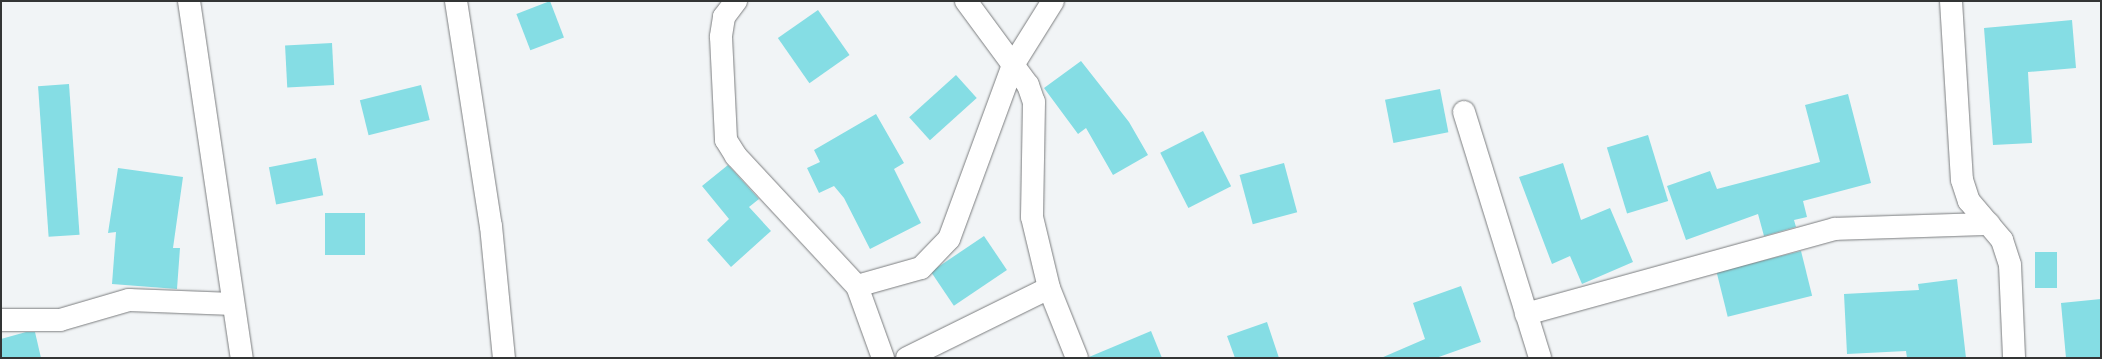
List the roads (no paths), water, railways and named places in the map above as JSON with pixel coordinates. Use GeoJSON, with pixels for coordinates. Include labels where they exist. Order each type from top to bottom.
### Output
{"type":"FeatureCollection","features":[{"type":"Feature","properties":{"kind":"street"},"geometry":{"type":"LineString","coordinates":[[189,1],[242,358]]}},
{"type":"Feature","properties":{"kind":"street"},"geometry":{"type":"LineString","coordinates":[[456,1],[491,226],[504,358]]}},
{"type":"Feature","properties":{"kind":"street"},"geometry":{"type":"LineString","coordinates":[[736,1],[724,17],[721,37],[726,140],[736,156],[857,286],[883,358]]}},
{"type":"Feature","properties":{"kind":"street"},"geometry":{"type":"LineString","coordinates":[[966,1],[1028,85],[1034,102],[1032,217],[1049,288],[1077,358]]}},
{"type":"Feature","properties":{"kind":"street"},"geometry":{"type":"LineString","coordinates":[[857,286],[921,268],[949,239],[1012,65],[1053,1]]}},
{"type":"Feature","properties":{"kind":"street"},"geometry":{"type":"LineString","coordinates":[[1951,1],[1962,180],[1969,202],[2002,240],[2010,265],[2014,358]]}},
{"type":"Feature","properties":{"kind":"street"},"geometry":{"type":"LineString","coordinates":[[1464,112],[1540,358]]}},
{"type":"Feature","properties":{"kind":"street"},"geometry":{"type":"LineString","coordinates":[[1526,314],[1835,229],[1989,224]]}},
{"type":"Feature","properties":{"kind":"street"},"geometry":{"type":"LineString","coordinates":[[907,358],[1049,288]]}},
{"type":"Feature","properties":{"kind":"street"},"geometry":{"type":"LineString","coordinates":[[1,320],[60,320],[129,300],[233,304]]}}]}
